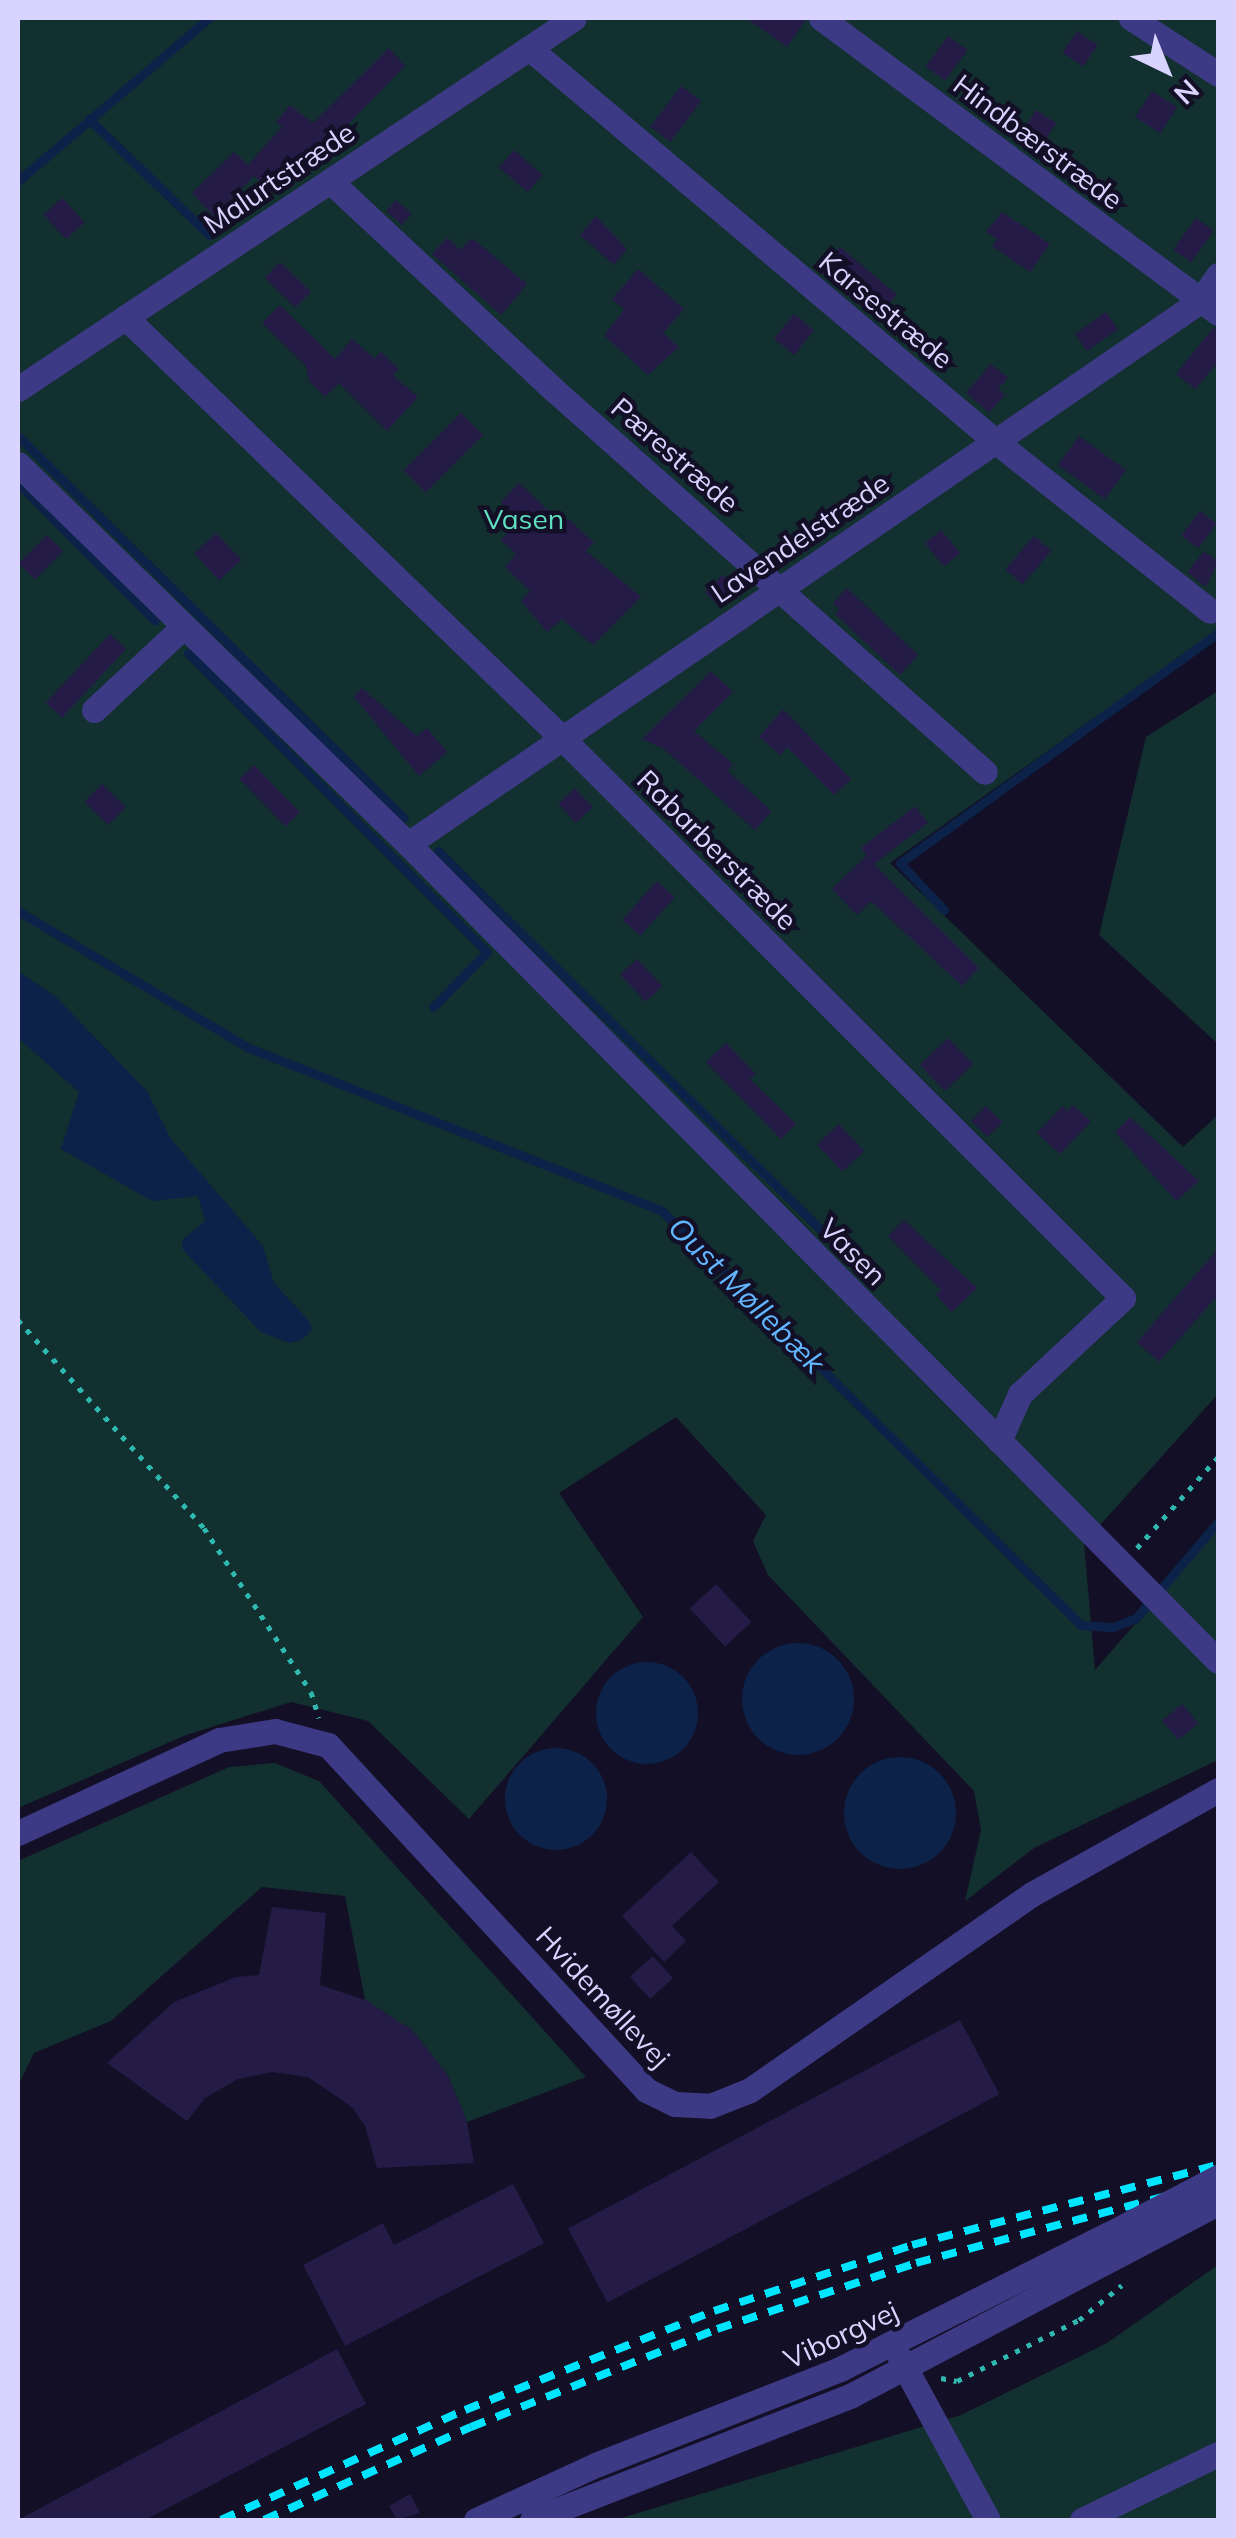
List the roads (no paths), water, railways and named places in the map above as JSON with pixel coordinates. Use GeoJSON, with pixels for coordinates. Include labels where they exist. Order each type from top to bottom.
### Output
{"type":"FeatureCollection","features":[{"type":"Feature","properties":{"kind":"street","name":"Malurtstræde"},"geometry":{"type":"LineString","coordinates":[[18,388],[571,18]]}},
{"type":"Feature","properties":{"kind":"street","name":"Hindbærstræde"},"geometry":{"type":"LineString","coordinates":[[822,18],[1209,307]]}},
{"type":"Feature","properties":{"kind":"street"},"geometry":{"type":"LineString","coordinates":[[1131,18],[1218,74]]}},
{"type":"Feature","properties":{"kind":"street","name":"Karsestræde"},"geometry":{"type":"LineString","coordinates":[[529,48],[995,441],[1210,611]]}},
{"type":"Feature","properties":{"kind":"street","name":"Pærestræde"},"geometry":{"type":"LineString","coordinates":[[330,181],[553,389],[782,587],[985,772]]}},
{"type":"Feature","properties":{"kind":"street","name":"Lavendelstræde"},"geometry":{"type":"LineString","coordinates":[[408,844],[995,441],[1209,307],[1218,276]]}},
{"type":"Feature","properties":{"kind":"street","name":"Rabarberstræde"},"geometry":{"type":"LineString","coordinates":[[124,317],[561,736],[1123,1298],[1020,1394],[999,1441]]}},
{"type":"Feature","properties":{"kind":"street","name":"Vasen"},"geometry":{"type":"LineString","coordinates":[[18,464],[408,844],[999,1441],[1134,1571],[1218,1661]]}},
{"type":"Feature","properties":{"kind":"street"},"geometry":{"type":"LineString","coordinates":[[94,710],[184,626]]}},
{"type":"Feature","properties":{"kind":"street","name":"Hvidemøllevej"},"geometry":{"type":"LineString","coordinates":[[18,1832],[219,1740],[275,1731],[328,1745],[646,2090],[693,2105],[710,2106],[750,2090],[1032,1894],[1218,1790]]}},
{"type":"Feature","properties":{"kind":"street","name":"Viborgvej"},"geometry":{"type":"LineString","coordinates":[[476,2520],[893,2344],[1218,2177]]}},
{"type":"Feature","properties":{"kind":"street","name":"Viborgvej"},"geometry":{"type":"LineString","coordinates":[[532,2520],[906,2370],[1212,2206]]}},
{"type":"Feature","properties":{"kind":"street"},"geometry":{"type":"LineString","coordinates":[[893,2344],[988,2520]]}},
{"type":"Feature","properties":{"kind":"street"},"geometry":{"type":"LineString","coordinates":[[1082,2520],[1218,2454]]}},
{"type":"Feature","properties":{"kind":"water"},"geometry":{"type":"Polygon","coordinates":[[[18,971],[55,996],[147,1091],[171,1139],[263,1246],[274,1283],[310,1322],[312,1330],[302,1340],[289,1343],[261,1332],[183,1250],[182,1240],[205,1221],[198,1196],[152,1201],[61,1149],[79,1092],[18,1038],[18,971]]]}},
{"type":"Feature","properties":{"kind":"water"},"geometry":{"type":"Polygon","coordinates":[[[798,1643],[819,1647],[837,1660],[850,1678],[854,1699],[850,1720],[837,1738],[819,1751],[798,1755],[777,1751],[759,1738],[746,1720],[742,1699],[746,1678],[759,1660],[777,1647],[798,1643]]]}},
{"type":"Feature","properties":{"kind":"water"},"geometry":{"type":"Polygon","coordinates":[[[647,1662],[666,1666],[683,1677],[694,1694],[698,1713],[694,1732],[683,1749],[666,1760],[647,1764],[628,1760],[611,1749],[600,1732],[596,1713],[600,1694],[611,1677],[628,1666],[647,1662]]]}},
{"type":"Feature","properties":{"kind":"water"},"geometry":{"type":"Polygon","coordinates":[[[556,1748],[575,1752],[592,1763],[603,1780],[607,1799],[603,1818],[592,1835],[575,1846],[556,1850],[537,1846],[520,1835],[509,1818],[505,1799],[509,1780],[520,1763],[537,1752],[556,1748]]]}},
{"type":"Feature","properties":{"kind":"water"},"geometry":{"type":"Polygon","coordinates":[[[900,1757],[921,1761],[939,1774],[952,1792],[956,1813],[952,1834],[939,1852],[921,1865],[900,1869],[879,1865],[861,1852],[848,1834],[844,1813],[848,1792],[861,1774],[879,1761],[900,1757]]]}},
{"type":"Feature","properties":{"kind":"waterway"},"geometry":{"type":"LineString","coordinates":[[18,181],[209,18]]}},
{"type":"Feature","properties":{"kind":"waterway"},"geometry":{"type":"LineString","coordinates":[[89,119],[209,235]]}},
{"type":"Feature","properties":{"kind":"waterway"},"geometry":{"type":"LineString","coordinates":[[18,436],[404,818]]}},
{"type":"Feature","properties":{"kind":"waterway"},"geometry":{"type":"LineString","coordinates":[[18,483],[155,621]]}},
{"type":"Feature","properties":{"kind":"waterway"},"geometry":{"type":"LineString","coordinates":[[944,910],[900,863],[1218,633]]}},
{"type":"Feature","properties":{"kind":"waterway"},"geometry":{"type":"LineString","coordinates":[[188,653],[487,952],[433,1007]]}},
{"type":"Feature","properties":{"kind":"waterway"},"geometry":{"type":"LineString","coordinates":[[438,851],[820,1229]]}},
{"type":"Feature","properties":{"kind":"waterway","name":"Oust Møllebæk"},"geometry":{"type":"LineString","coordinates":[[18,911],[249,1048],[661,1210],[1081,1625],[1113,1627],[1136,1618],[1218,1522]]}},
{"type":"Feature","properties":{"kind":"railway"},"geometry":{"type":"LineString","coordinates":[[221,2520],[465,2410],[714,2311],[912,2245],[1218,2165]]}},
{"type":"Feature","properties":{"kind":"railway"},"geometry":{"type":"LineString","coordinates":[[264,2520],[471,2427],[717,2329],[916,2263],[1218,2182]]}}]}
